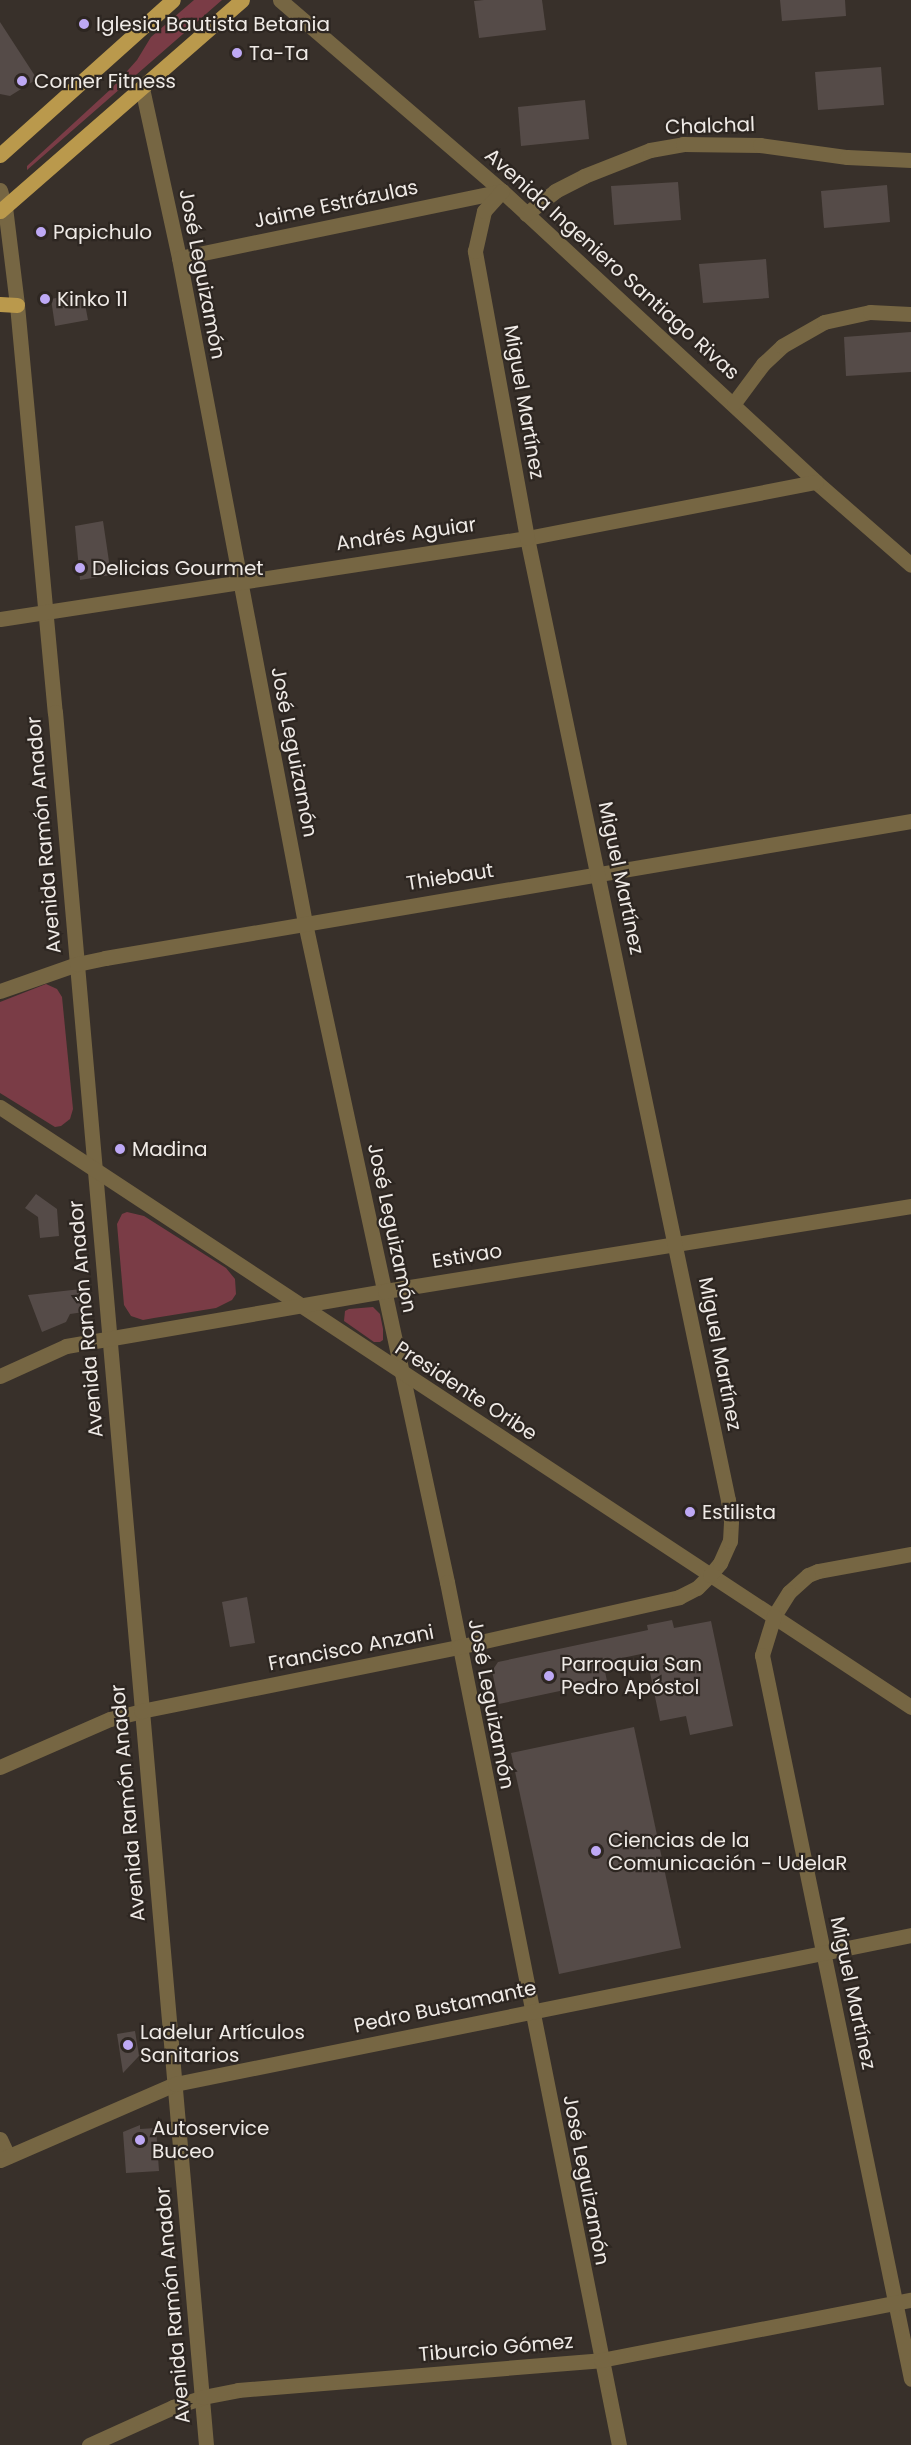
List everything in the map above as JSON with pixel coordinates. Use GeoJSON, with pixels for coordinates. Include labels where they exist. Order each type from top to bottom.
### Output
{"type":"FeatureCollection","features":[{"type":"Feature","properties":{"kind":"main road"},"geometry":{"type":"LineString","coordinates":[[0,155],[173,0]]}},
{"type":"Feature","properties":{"kind":"main road"},"geometry":{"type":"LineString","coordinates":[[3,209],[242,0]]}},
{"type":"Feature","properties":{"kind":"main road"},"geometry":{"type":"LineString","coordinates":[[0,304],[17,305]]}},
{"type":"Feature","properties":{"kind":"street","name":"Avenida Ingeniero Santiago Rivas"},"geometry":{"type":"LineString","coordinates":[[280,0],[502,191],[816,482],[911,564]]}},
{"type":"Feature","properties":{"kind":"street","name":"José Leguizamón"},"geometry":{"type":"LineString","coordinates":[[142,88],[179,258],[306,922],[385,1291],[619,2445]]}},
{"type":"Feature","properties":{"kind":"street","name":"Chalchal"},"geometry":{"type":"LineString","coordinates":[[526,214],[555,191],[584,176],[650,150],[683,144],[760,145],[847,157],[911,160]]}},
{"type":"Feature","properties":{"kind":"street","name":"Avenida Ramón Anador"},"geometry":{"type":"LineString","coordinates":[[0,190],[17,305],[77,964],[93,1168],[111,1339],[141,1711],[206,2445]]}},
{"type":"Feature","properties":{"kind":"street","name":"Jaime Estrázulas"},"geometry":{"type":"LineString","coordinates":[[179,258],[502,191]]}},
{"type":"Feature","properties":{"kind":"street","name":"Miguel Martínez"},"geometry":{"type":"LineString","coordinates":[[502,191],[484,211],[475,251],[527,538],[676,1243],[731,1521],[730,1541],[720,1563],[710,1575]]}},
{"type":"Feature","properties":{"kind":"street"},"geometry":{"type":"LineString","coordinates":[[734,404],[763,364],[776,352],[824,322],[870,312],[911,314]]}},
{"type":"Feature","properties":{"kind":"street","name":"Andrés Aguiar"},"geometry":{"type":"LineString","coordinates":[[0,619],[239,580],[527,538],[816,482]]}},
{"type":"Feature","properties":{"kind":"street","name":"Thiebaut"},"geometry":{"type":"LineString","coordinates":[[0,991],[77,964],[306,922],[911,821]]}},
{"type":"Feature","properties":{"kind":"street","name":"Presidente Oribe"},"geometry":{"type":"LineString","coordinates":[[0,1107],[402,1374],[911,1707]]}},
{"type":"Feature","properties":{"kind":"street","name":"Estivao"},"geometry":{"type":"LineString","coordinates":[[0,1376],[66,1346],[385,1291],[911,1206]]}},
{"type":"Feature","properties":{"kind":"street"},"geometry":{"type":"LineString","coordinates":[[774,1616],[789,1592],[808,1575],[818,1571],[911,1554]]}},
{"type":"Feature","properties":{"kind":"street","name":"Francisco Anzani"},"geometry":{"type":"LineString","coordinates":[[0,1767],[110,1719],[458,1647],[680,1597],[697,1588],[710,1575]]}},
{"type":"Feature","properties":{"kind":"street","name":"Miguel Martínez"},"geometry":{"type":"LineString","coordinates":[[774,1616],[762,1655],[764,1671],[911,2379]]}},
{"type":"Feature","properties":{"kind":"street","name":"Pedro Bustamante"},"geometry":{"type":"LineString","coordinates":[[4,2158],[175,2084],[911,1935]]}},
{"type":"Feature","properties":{"kind":"street"},"geometry":{"type":"LineString","coordinates":[[0,2139],[4,2158]]}},
{"type":"Feature","properties":{"kind":"street","name":"Tiburcio Gómez"},"geometry":{"type":"LineString","coordinates":[[89,2445],[172,2407],[203,2397],[238,2390],[601,2360],[911,2300]]}},
{"type":"Feature","properties":{"kind":"shaded area"},"geometry":{"type":"Polygon","coordinates":[[[194,0],[222,0],[27,170],[27,166],[112,88],[137,60],[151,37],[194,0]]]}},
{"type":"Feature","properties":{"kind":"shaded area"},"geometry":{"type":"Polygon","coordinates":[[[46,984],[57,989],[62,997],[73,1109],[70,1119],[61,1126],[55,1127],[0,1093],[0,1002],[46,984]]]}},
{"type":"Feature","properties":{"kind":"shaded area"},"geometry":{"type":"Polygon","coordinates":[[[127,1212],[144,1216],[226,1268],[235,1279],[236,1294],[232,1300],[216,1308],[143,1320],[131,1316],[124,1305],[117,1224],[122,1214],[127,1212]]]}},
{"type":"Feature","properties":{"kind":"shaded area"},"geometry":{"type":"Polygon","coordinates":[[[373,1307],[380,1314],[383,1329],[383,1340],[380,1342],[374,1342],[344,1321],[345,1311],[349,1309],[373,1307]]]}},
{"type":"Feature","properties":{"kind":"building"},"geometry":{"type":"Polygon","coordinates":[[[542,0],[546,30],[479,38],[474,1],[542,0]]]}},
{"type":"Feature","properties":{"kind":"building"},"geometry":{"type":"Polygon","coordinates":[[[780,0],[845,0],[846,16],[782,21],[780,0]]]}},
{"type":"Feature","properties":{"kind":"building"},"geometry":{"type":"Polygon","coordinates":[[[0,22],[37,79],[10,96],[0,94],[0,22]]]}},
{"type":"Feature","properties":{"kind":"building"},"geometry":{"type":"Polygon","coordinates":[[[881,67],[884,105],[818,110],[815,72],[881,67]]]}},
{"type":"Feature","properties":{"kind":"building"},"geometry":{"type":"Polygon","coordinates":[[[585,100],[589,139],[521,146],[518,107],[585,100]]]}},
{"type":"Feature","properties":{"kind":"building"},"geometry":{"type":"Polygon","coordinates":[[[678,182],[681,220],[614,225],[611,186],[678,182]]]}},
{"type":"Feature","properties":{"kind":"building"},"geometry":{"type":"Polygon","coordinates":[[[887,185],[890,222],[824,228],[821,191],[887,185]]]}},
{"type":"Feature","properties":{"kind":"building"},"geometry":{"type":"Polygon","coordinates":[[[766,259],[769,298],[703,303],[699,264],[766,259]]]}},
{"type":"Feature","properties":{"kind":"building"},"geometry":{"type":"Polygon","coordinates":[[[83,293],[88,320],[55,326],[51,299],[83,293]]]}},
{"type":"Feature","properties":{"kind":"building"},"geometry":{"type":"Polygon","coordinates":[[[911,332],[911,372],[846,376],[844,337],[911,332]]]}},
{"type":"Feature","properties":{"kind":"building"},"geometry":{"type":"Polygon","coordinates":[[[103,521],[111,575],[80,580],[75,526],[103,521]]]}},
{"type":"Feature","properties":{"kind":"building"},"geometry":{"type":"Polygon","coordinates":[[[36,1194],[57,1209],[59,1236],[40,1238],[38,1217],[25,1208],[36,1194]]]}},
{"type":"Feature","properties":{"kind":"building"},"geometry":{"type":"Polygon","coordinates":[[[81,1289],[84,1312],[70,1314],[66,1322],[42,1332],[28,1295],[81,1289]]]}},
{"type":"Feature","properties":{"kind":"building"},"geometry":{"type":"Polygon","coordinates":[[[247,1597],[255,1643],[230,1647],[222,1602],[247,1597]]]}},
{"type":"Feature","properties":{"kind":"building"},"geometry":{"type":"Polygon","coordinates":[[[672,1620],[674,1628],[711,1621],[733,1726],[690,1735],[686,1716],[660,1721],[646,1653],[603,1662],[607,1681],[499,1704],[492,1671],[498,1662],[648,1630],[647,1625],[672,1620]]]}},
{"type":"Feature","properties":{"kind":"building","name":"Ciencias de la Comunicación - UdelaR"},"geometry":{"type":"Polygon","coordinates":[[[634,1727],[681,1948],[559,1974],[511,1753],[634,1727]]]}},
{"type":"Feature","properties":{"kind":"building","name":"Ladelur Artículos Sanitarios"},"geometry":{"type":"Polygon","coordinates":[[[135,2031],[139,2056],[123,2073],[117,2034],[135,2031]]]}},
{"type":"Feature","properties":{"kind":"building"},"geometry":{"type":"Polygon","coordinates":[[[140,2125],[140,2129],[156,2128],[159,2171],[126,2173],[123,2132],[140,2125]]]}},
{"type":"Feature","properties":{"kind":"place","name":"Iglesia Bautista Betania"},"geometry":{"type":"Point","coordinates":[84,24]}},
{"type":"Feature","properties":{"kind":"place","name":"Ta-Ta"},"geometry":{"type":"Point","coordinates":[237,53]}},
{"type":"Feature","properties":{"kind":"place","name":"Corner Fitness"},"geometry":{"type":"Point","coordinates":[22,81]}},
{"type":"Feature","properties":{"kind":"place","name":"Papichulo"},"geometry":{"type":"Point","coordinates":[41,232]}},
{"type":"Feature","properties":{"kind":"place","name":"Kinko 11"},"geometry":{"type":"Point","coordinates":[45,299]}},
{"type":"Feature","properties":{"kind":"place","name":"Delicias Gourmet"},"geometry":{"type":"Point","coordinates":[80,568]}},
{"type":"Feature","properties":{"kind":"place","name":"Madina"},"geometry":{"type":"Point","coordinates":[120,1149]}},
{"type":"Feature","properties":{"kind":"place","name":"Estilista"},"geometry":{"type":"Point","coordinates":[690,1512]}},
{"type":"Feature","properties":{"kind":"place","name":"Parroquia San Pedro Apóstol"},"geometry":{"type":"Point","coordinates":[549,1676]}},
{"type":"Feature","properties":{"kind":"place","name":"Ciencias de la Comunicación - UdelaR"},"geometry":{"type":"Point","coordinates":[596,1851]}},
{"type":"Feature","properties":{"kind":"place","name":"Ladelur Artículos Sanitarios"},"geometry":{"type":"Point","coordinates":[128,2045]}},
{"type":"Feature","properties":{"kind":"place","name":"Autoservice Buceo"},"geometry":{"type":"Point","coordinates":[140,2140]}}]}
